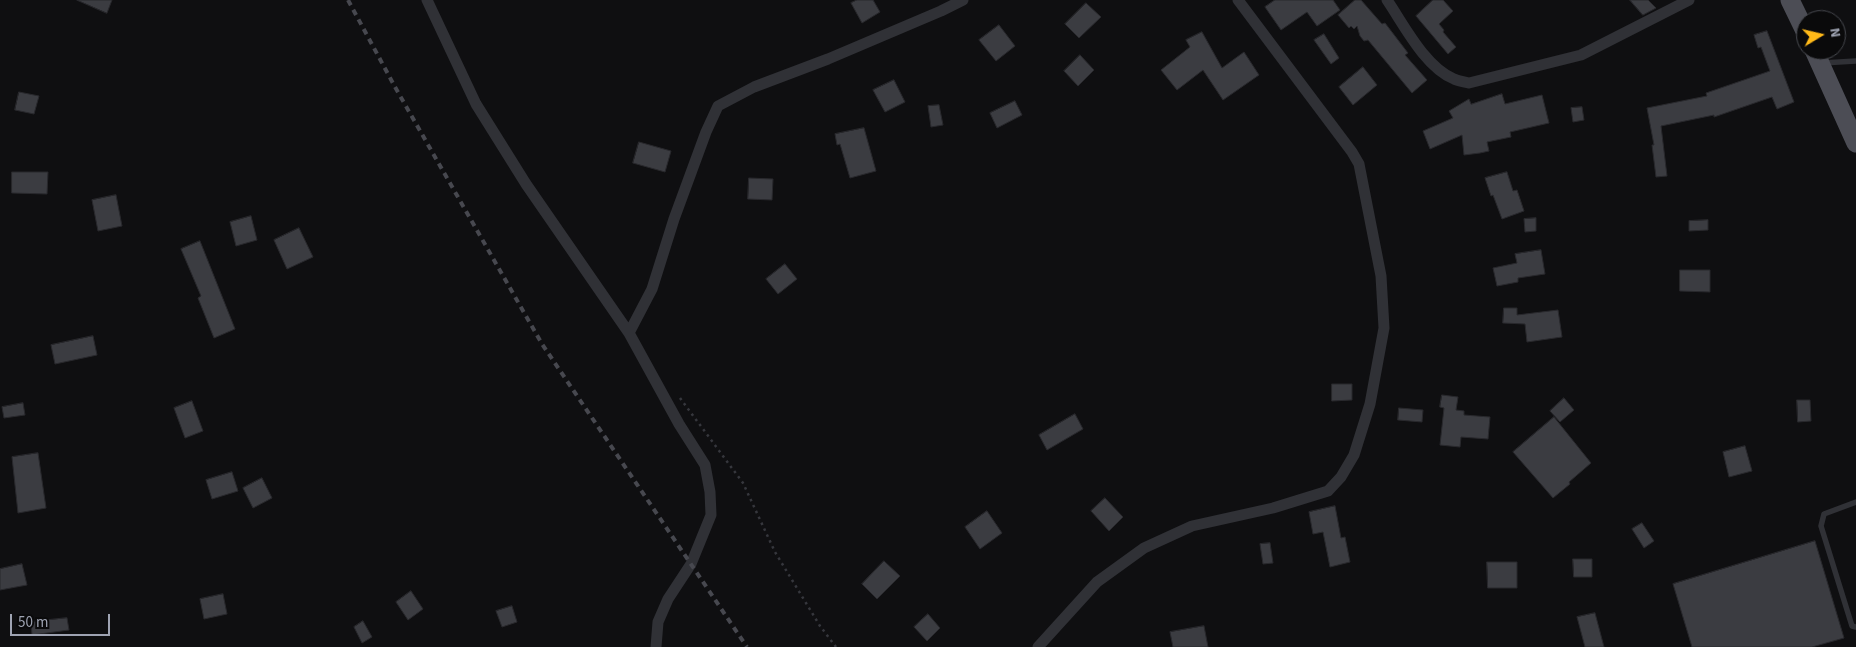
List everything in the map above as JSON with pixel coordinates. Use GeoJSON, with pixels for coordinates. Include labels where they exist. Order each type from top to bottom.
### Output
{"type":"FeatureCollection","features":[{"type":"Feature","properties":{"kind":"main road"},"geometry":{"type":"LineString","coordinates":[[1790,0],[1796,12]]}},
{"type":"Feature","properties":{"kind":"main road"},"geometry":{"type":"LineString","coordinates":[[1818,60],[1856,143]]}},
{"type":"Feature","properties":{"kind":"street"},"geometry":{"type":"LineString","coordinates":[[427,0],[476,104],[526,184],[629,333],[679,424],[705,465],[710,492],[711,515],[691,564],[668,599],[658,622],[656,647]]}},
{"type":"Feature","properties":{"kind":"street"},"geometry":{"type":"LineString","coordinates":[[629,333],[652,289],[674,219],[706,132],[718,106],[754,87],[854,48],[963,0]]}},
{"type":"Feature","properties":{"kind":"street"},"geometry":{"type":"LineString","coordinates":[[1038,647],[1097,582],[1144,548],[1192,526],[1273,508],[1328,491],[1341,477],[1354,455],[1367,412],[1384,328],[1381,276],[1358,164],[1352,152],[1238,0]]}},
{"type":"Feature","properties":{"kind":"street"},"geometry":{"type":"LineString","coordinates":[[1388,0],[1419,49],[1438,70],[1454,79],[1469,83],[1581,55],[1689,0]]}},
{"type":"Feature","properties":{"kind":"lane"},"geometry":{"type":"LineString","coordinates":[[1840,60],[1856,62]]}},
{"type":"Feature","properties":{"kind":"lane"},"geometry":{"type":"LineString","coordinates":[[1856,502],[1824,514],[1821,526],[1852,626],[1856,627]]}},
{"type":"Feature","properties":{"kind":"path"},"geometry":{"type":"LineString","coordinates":[[678,395],[743,483],[775,552],[820,626],[836,647]]}},
{"type":"Feature","properties":{"kind":"building"},"geometry":{"type":"Polygon","coordinates":[[[77,0],[112,0],[107,13],[77,0]]]}},
{"type":"Feature","properties":{"kind":"building"},"geometry":{"type":"Polygon","coordinates":[[[857,0],[873,0],[880,12],[862,23],[851,3],[857,0]]]}},
{"type":"Feature","properties":{"kind":"building"},"geometry":{"type":"Polygon","coordinates":[[[1275,0],[1333,0],[1340,10],[1317,26],[1307,12],[1281,30],[1265,7],[1275,0]]]}},
{"type":"Feature","properties":{"kind":"building"},"geometry":{"type":"Polygon","coordinates":[[[1355,0],[1361,0],[1382,24],[1385,23],[1408,53],[1405,55],[1427,80],[1412,93],[1368,40],[1364,41],[1360,36],[1357,26],[1354,29],[1351,26],[1349,28],[1338,15],[1355,0]]]}},
{"type":"Feature","properties":{"kind":"building"},"geometry":{"type":"Polygon","coordinates":[[[1433,0],[1443,0],[1453,11],[1439,24],[1444,30],[1443,32],[1456,47],[1448,54],[1416,16],[1433,0]]]}},
{"type":"Feature","properties":{"kind":"building"},"geometry":{"type":"Polygon","coordinates":[[[1630,0],[1648,0],[1656,8],[1643,15],[1630,0]]]}},
{"type":"Feature","properties":{"kind":"building"},"geometry":{"type":"Polygon","coordinates":[[[1086,3],[1101,17],[1079,38],[1065,24],[1086,3]]]}},
{"type":"Feature","properties":{"kind":"building"},"geometry":{"type":"Polygon","coordinates":[[[999,25],[1015,46],[996,61],[979,40],[999,25]]]}},
{"type":"Feature","properties":{"kind":"building"},"geometry":{"type":"Polygon","coordinates":[[[1767,31],[1794,102],[1777,109],[1772,97],[1714,117],[1714,115],[1661,126],[1667,176],[1656,177],[1652,145],[1654,145],[1647,108],[1707,96],[1706,93],[1770,71],[1761,47],[1758,48],[1754,35],[1767,31]]]}},
{"type":"Feature","properties":{"kind":"building"},"geometry":{"type":"Polygon","coordinates":[[[1202,32],[1222,68],[1244,52],[1259,75],[1223,100],[1203,70],[1177,90],[1161,70],[1190,47],[1186,40],[1202,32]]]}},
{"type":"Feature","properties":{"kind":"building"},"geometry":{"type":"Polygon","coordinates":[[[1324,34],[1339,58],[1331,64],[1314,40],[1324,34]]]}},
{"type":"Feature","properties":{"kind":"building"},"geometry":{"type":"Polygon","coordinates":[[[1080,55],[1094,70],[1078,86],[1064,71],[1080,55]]]}},
{"type":"Feature","properties":{"kind":"building"},"geometry":{"type":"Polygon","coordinates":[[[1363,67],[1377,85],[1353,105],[1339,87],[1363,67]]]}},
{"type":"Feature","properties":{"kind":"building"},"geometry":{"type":"Polygon","coordinates":[[[894,80],[905,102],[885,112],[873,90],[894,80]]]}},
{"type":"Feature","properties":{"kind":"building"},"geometry":{"type":"Polygon","coordinates":[[[19,92],[39,96],[34,114],[15,110],[19,92]]]}},
{"type":"Feature","properties":{"kind":"building"},"geometry":{"type":"Polygon","coordinates":[[[1502,94],[1505,104],[1542,95],[1549,123],[1510,132],[1511,137],[1487,142],[1489,151],[1480,153],[1464,155],[1462,135],[1430,149],[1423,131],[1453,118],[1449,111],[1469,99],[1471,104],[1502,94]]]}},
{"type":"Feature","properties":{"kind":"building"},"geometry":{"type":"Polygon","coordinates":[[[1015,101],[1022,115],[997,128],[990,113],[1015,101]]]}},
{"type":"Feature","properties":{"kind":"building"},"geometry":{"type":"Polygon","coordinates":[[[939,105],[943,125],[931,127],[928,106],[939,105]]]}},
{"type":"Feature","properties":{"kind":"building"},"geometry":{"type":"Polygon","coordinates":[[[1582,107],[1584,120],[1573,122],[1571,108],[1582,107]]]}},
{"type":"Feature","properties":{"kind":"building"},"geometry":{"type":"Polygon","coordinates":[[[864,128],[876,171],[850,178],[840,144],[837,145],[835,134],[864,128]]]}},
{"type":"Feature","properties":{"kind":"building"},"geometry":{"type":"Polygon","coordinates":[[[639,142],[671,151],[665,172],[633,163],[639,142]]]}},
{"type":"Feature","properties":{"kind":"building"},"geometry":{"type":"Polygon","coordinates":[[[12,172],[48,172],[47,194],[12,193],[12,172]]]}},
{"type":"Feature","properties":{"kind":"building"},"geometry":{"type":"Polygon","coordinates":[[[1507,172],[1513,191],[1517,190],[1524,211],[1502,219],[1485,178],[1507,172]]]}},
{"type":"Feature","properties":{"kind":"building"},"geometry":{"type":"Polygon","coordinates":[[[749,178],[773,179],[772,200],[748,199],[749,178]]]}},
{"type":"Feature","properties":{"kind":"building"},"geometry":{"type":"Polygon","coordinates":[[[116,195],[122,226],[98,231],[92,200],[116,195]]]}},
{"type":"Feature","properties":{"kind":"building"},"geometry":{"type":"Polygon","coordinates":[[[251,216],[257,240],[236,246],[230,222],[251,216]]]}},
{"type":"Feature","properties":{"kind":"building"},"geometry":{"type":"Polygon","coordinates":[[[1536,218],[1536,231],[1525,232],[1524,219],[1536,218]]]}},
{"type":"Feature","properties":{"kind":"building"},"geometry":{"type":"Polygon","coordinates":[[[1708,220],[1708,230],[1689,231],[1689,221],[1708,220]]]}},
{"type":"Feature","properties":{"kind":"building"},"geometry":{"type":"Polygon","coordinates":[[[299,228],[313,257],[287,269],[274,240],[299,228]]]}},
{"type":"Feature","properties":{"kind":"building"},"geometry":{"type":"Polygon","coordinates":[[[200,241],[235,329],[214,338],[198,298],[201,296],[181,249],[200,241]]]}},
{"type":"Feature","properties":{"kind":"building"},"geometry":{"type":"Polygon","coordinates":[[[1541,250],[1545,274],[1518,278],[1518,282],[1497,286],[1493,268],[1517,263],[1515,254],[1541,250]]]}},
{"type":"Feature","properties":{"kind":"building"},"geometry":{"type":"Polygon","coordinates":[[[785,264],[797,279],[778,294],[766,279],[785,264]]]}},
{"type":"Feature","properties":{"kind":"building"},"geometry":{"type":"Polygon","coordinates":[[[1680,270],[1710,270],[1710,292],[1680,291],[1680,270]]]}},
{"type":"Feature","properties":{"kind":"building"},"geometry":{"type":"Polygon","coordinates":[[[1504,308],[1517,308],[1517,315],[1558,310],[1562,337],[1527,342],[1525,324],[1503,323],[1504,308]]]}},
{"type":"Feature","properties":{"kind":"building"},"geometry":{"type":"Polygon","coordinates":[[[93,336],[97,355],[55,364],[51,345],[93,336]]]}},
{"type":"Feature","properties":{"kind":"building"},"geometry":{"type":"Polygon","coordinates":[[[1332,384],[1352,384],[1352,400],[1332,401],[1332,384]]]}},
{"type":"Feature","properties":{"kind":"building"},"geometry":{"type":"Polygon","coordinates":[[[1442,395],[1458,397],[1456,410],[1464,411],[1464,415],[1490,417],[1488,439],[1461,437],[1460,447],[1440,445],[1444,408],[1440,407],[1442,395]]]}},
{"type":"Feature","properties":{"kind":"building"},"geometry":{"type":"Polygon","coordinates":[[[1564,398],[1574,410],[1560,422],[1550,411],[1564,398]]]}},
{"type":"Feature","properties":{"kind":"building"},"geometry":{"type":"Polygon","coordinates":[[[1797,400],[1810,400],[1811,421],[1798,422],[1797,400]]]}},
{"type":"Feature","properties":{"kind":"building"},"geometry":{"type":"Polygon","coordinates":[[[192,401],[203,431],[185,438],[174,408],[192,401]]]}},
{"type":"Feature","properties":{"kind":"building"},"geometry":{"type":"Polygon","coordinates":[[[23,403],[25,415],[4,418],[2,407],[23,403]]]}},
{"type":"Feature","properties":{"kind":"building"},"geometry":{"type":"Polygon","coordinates":[[[1399,408],[1423,410],[1422,422],[1398,420],[1399,408]]]}},
{"type":"Feature","properties":{"kind":"building"},"geometry":{"type":"Polygon","coordinates":[[[1075,414],[1083,429],[1047,450],[1039,435],[1075,414]]]}},
{"type":"Feature","properties":{"kind":"building"},"geometry":{"type":"Polygon","coordinates":[[[1554,417],[1591,463],[1553,498],[1513,452],[1554,417]]]}},
{"type":"Feature","properties":{"kind":"building"},"geometry":{"type":"Polygon","coordinates":[[[1745,446],[1752,471],[1729,477],[1723,452],[1745,446]]]}},
{"type":"Feature","properties":{"kind":"building"},"geometry":{"type":"Polygon","coordinates":[[[38,453],[46,508],[18,513],[12,457],[38,453]]]}},
{"type":"Feature","properties":{"kind":"building"},"geometry":{"type":"Polygon","coordinates":[[[232,472],[238,491],[212,499],[206,480],[232,472]]]}},
{"type":"Feature","properties":{"kind":"building"},"geometry":{"type":"Polygon","coordinates":[[[262,478],[272,498],[253,508],[243,488],[262,478]]]}},
{"type":"Feature","properties":{"kind":"building"},"geometry":{"type":"Polygon","coordinates":[[[1105,498],[1123,517],[1109,531],[1091,511],[1105,498]]]}},
{"type":"Feature","properties":{"kind":"building"},"geometry":{"type":"Polygon","coordinates":[[[1335,506],[1341,538],[1345,537],[1350,562],[1330,567],[1323,532],[1313,534],[1309,512],[1335,506]]]}},
{"type":"Feature","properties":{"kind":"building"},"geometry":{"type":"Polygon","coordinates":[[[987,511],[1002,533],[980,549],[965,527],[987,511]]]}},
{"type":"Feature","properties":{"kind":"building"},"geometry":{"type":"Polygon","coordinates":[[[1642,523],[1654,541],[1644,548],[1632,529],[1642,523]]]}},
{"type":"Feature","properties":{"kind":"building"},"geometry":{"type":"Polygon","coordinates":[[[1815,541],[1844,638],[1812,647],[1692,647],[1673,584],[1815,541]]]}},
{"type":"Feature","properties":{"kind":"building"},"geometry":{"type":"Polygon","coordinates":[[[1270,543],[1273,563],[1263,564],[1260,544],[1270,543]]]}},
{"type":"Feature","properties":{"kind":"building"},"geometry":{"type":"Polygon","coordinates":[[[1573,559],[1592,559],[1592,577],[1574,577],[1573,559]]]}},
{"type":"Feature","properties":{"kind":"building"},"geometry":{"type":"Polygon","coordinates":[[[884,561],[900,576],[877,599],[862,584],[884,561]]]}},
{"type":"Feature","properties":{"kind":"building"},"geometry":{"type":"Polygon","coordinates":[[[1487,562],[1517,562],[1517,588],[1488,588],[1487,562]]]}},
{"type":"Feature","properties":{"kind":"building"},"geometry":{"type":"Polygon","coordinates":[[[22,564],[27,585],[0,590],[0,569],[22,564]]]}},
{"type":"Feature","properties":{"kind":"building"},"geometry":{"type":"Polygon","coordinates":[[[411,591],[423,609],[408,620],[396,602],[411,591]]]}},
{"type":"Feature","properties":{"kind":"building"},"geometry":{"type":"Polygon","coordinates":[[[223,594],[227,614],[204,619],[200,599],[223,594]]]}},
{"type":"Feature","properties":{"kind":"building"},"geometry":{"type":"Polygon","coordinates":[[[512,606],[517,622],[502,627],[496,611],[512,606]]]}},
{"type":"Feature","properties":{"kind":"building"},"geometry":{"type":"Polygon","coordinates":[[[1595,613],[1604,647],[1585,647],[1577,617],[1595,613]]]}},
{"type":"Feature","properties":{"kind":"building"},"geometry":{"type":"Polygon","coordinates":[[[928,614],[940,628],[927,641],[914,627],[928,614]]]}},
{"type":"Feature","properties":{"kind":"building"},"geometry":{"type":"Polygon","coordinates":[[[67,618],[69,630],[32,635],[31,622],[67,618]]]}},
{"type":"Feature","properties":{"kind":"building"},"geometry":{"type":"Polygon","coordinates":[[[363,621],[372,637],[362,643],[354,627],[363,621]]]}},
{"type":"Feature","properties":{"kind":"building"},"geometry":{"type":"Polygon","coordinates":[[[1204,626],[1208,647],[1173,647],[1170,632],[1204,626]]]}},
{"type":"Feature","properties":{"kind":"railway"},"geometry":{"type":"LineString","coordinates":[[348,0],[395,87],[542,344],[747,647]]}}]}
